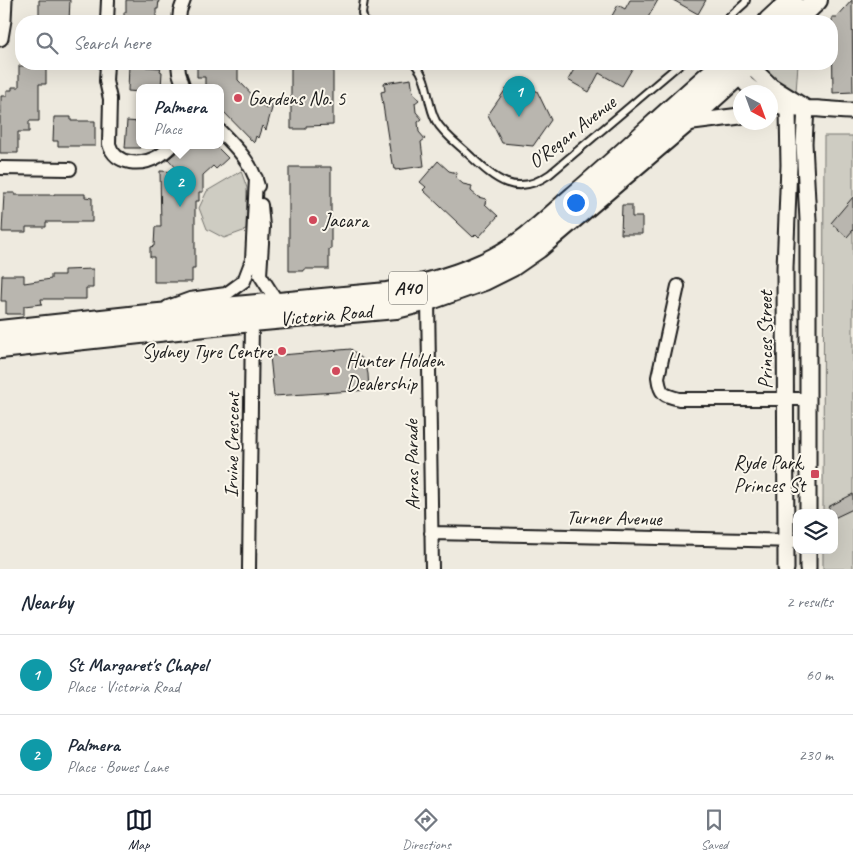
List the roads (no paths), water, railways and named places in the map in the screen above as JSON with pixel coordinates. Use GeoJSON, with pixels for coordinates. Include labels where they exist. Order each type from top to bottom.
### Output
{"type":"FeatureCollection","features":[{"type":"Feature","properties":{"kind":"highway"},"geometry":{"type":"LineString","coordinates":[[778,15],[791,6],[816,0]]}},
{"type":"Feature","properties":{"kind":"highway","name":"Victoria Road"},"geometry":{"type":"LineString","coordinates":[[0,331],[387,293],[424,285],[464,272],[496,258],[525,239],[585,187],[734,70]]}},
{"type":"Feature","properties":{"kind":"highway","name":"Victoria Road"},"geometry":{"type":"LineString","coordinates":[[0,348],[252,321],[396,308],[428,300],[484,280],[512,266],[538,248],[579,214],[684,123],[735,70]]}},
{"type":"Feature","properties":{"kind":"street"},"geometry":{"type":"LineString","coordinates":[[0,38],[4,0]]}},
{"type":"Feature","properties":{"kind":"street"},"geometry":{"type":"LineString","coordinates":[[107,15],[108,0]]}},
{"type":"Feature","properties":{"kind":"street"},"geometry":{"type":"LineString","coordinates":[[180,15],[184,0]]}},
{"type":"Feature","properties":{"kind":"street"},"geometry":{"type":"LineString","coordinates":[[107,70],[106,80],[110,99],[110,150],[123,161],[144,162],[158,157],[167,149]]}},
{"type":"Feature","properties":{"kind":"street"},"geometry":{"type":"LineString","coordinates":[[179,70],[183,84]]}},
{"type":"Feature","properties":{"kind":"street"},"geometry":{"type":"LineString","coordinates":[[741,70],[748,85]]}},
{"type":"Feature","properties":{"kind":"street"},"geometry":{"type":"LineString","coordinates":[[745,70],[806,108]]}},
{"type":"Feature","properties":{"kind":"street"},"geometry":{"type":"LineString","coordinates":[[778,106],[788,110]]}},
{"type":"Feature","properties":{"kind":"street"},"geometry":{"type":"LineString","coordinates":[[806,108],[804,143],[808,220],[808,509]]}},
{"type":"Feature","properties":{"kind":"street"},"geometry":{"type":"LineString","coordinates":[[778,111],[806,108],[853,112]]}},
{"type":"Feature","properties":{"kind":"street","name":"Princes Street"},"geometry":{"type":"LineString","coordinates":[[786,569],[791,541],[785,400],[785,268],[789,165],[788,110]]}},
{"type":"Feature","properties":{"kind":"street"},"geometry":{"type":"LineString","coordinates":[[684,123],[733,117]]}},
{"type":"Feature","properties":{"kind":"street"},"geometry":{"type":"LineString","coordinates":[[224,135],[242,154],[256,178],[261,197],[263,227],[260,275],[278,303]]}},
{"type":"Feature","properties":{"kind":"street"},"geometry":{"type":"LineString","coordinates":[[0,168],[70,168]]}},
{"type":"Feature","properties":{"kind":"street"},"geometry":{"type":"LineString","coordinates":[[148,315],[190,299],[226,294],[244,281],[252,260],[256,178]]}},
{"type":"Feature","properties":{"kind":"street"},"geometry":{"type":"LineString","coordinates":[[785,268],[808,270]]}},
{"type":"Feature","properties":{"kind":"street"},"geometry":{"type":"LineString","coordinates":[[678,286],[658,377],[659,388],[666,396],[679,400],[808,400]]}},
{"type":"Feature","properties":{"kind":"street","name":"Arras Parade"},"geometry":{"type":"LineString","coordinates":[[428,300],[432,569]]}},
{"type":"Feature","properties":{"kind":"street","name":"Irvine Crescent"},"geometry":{"type":"LineString","coordinates":[[249,569],[252,321]]}},
{"type":"Feature","properties":{"kind":"street"},"geometry":{"type":"LineString","coordinates":[[785,335],[808,335]]}},
{"type":"Feature","properties":{"kind":"street","name":"Turner Avenue"},"geometry":{"type":"LineString","coordinates":[[431,533],[791,541]]}},
{"type":"Feature","properties":{"kind":"street"},"geometry":{"type":"LineString","coordinates":[[808,554],[808,569]]}},
{"type":"Feature","properties":{"kind":"lane"},"geometry":{"type":"LineString","coordinates":[[362,15],[364,0]]}},
{"type":"Feature","properties":{"kind":"lane"},"geometry":{"type":"LineString","coordinates":[[731,15],[746,0]]}},
{"type":"Feature","properties":{"kind":"lane","name":"O'Regan Avenue"},"geometry":{"type":"LineString","coordinates":[[420,70],[435,118],[445,132],[492,176],[506,183],[522,185],[537,182],[550,174],[673,70]]}},
{"type":"Feature","properties":{"kind":"place","name":"Gardens No. 5"},"geometry":{"type":"Point","coordinates":[238,98]}},
{"type":"Feature","properties":{"kind":"place","name":"St Margaret's Chapel"},"geometry":{"type":"Point","coordinates":[519,117]}},
{"type":"Feature","properties":{"kind":"place","name":"Palmera"},"geometry":{"type":"Point","coordinates":[180,207]}},
{"type":"Feature","properties":{"kind":"place","name":"Jacara"},"geometry":{"type":"Point","coordinates":[313,220]}},
{"type":"Feature","properties":{"kind":"place","name":"Sydney Tyre Centre"},"geometry":{"type":"Point","coordinates":[282,351]}},
{"type":"Feature","properties":{"kind":"place","name":"Hunter Holden Dealership"},"geometry":{"type":"Point","coordinates":[336,371]}},
{"type":"Feature","properties":{"kind":"place","name":"Ryde Park, Princes St"},"geometry":{"type":"Point","coordinates":[815,474]}}]}
